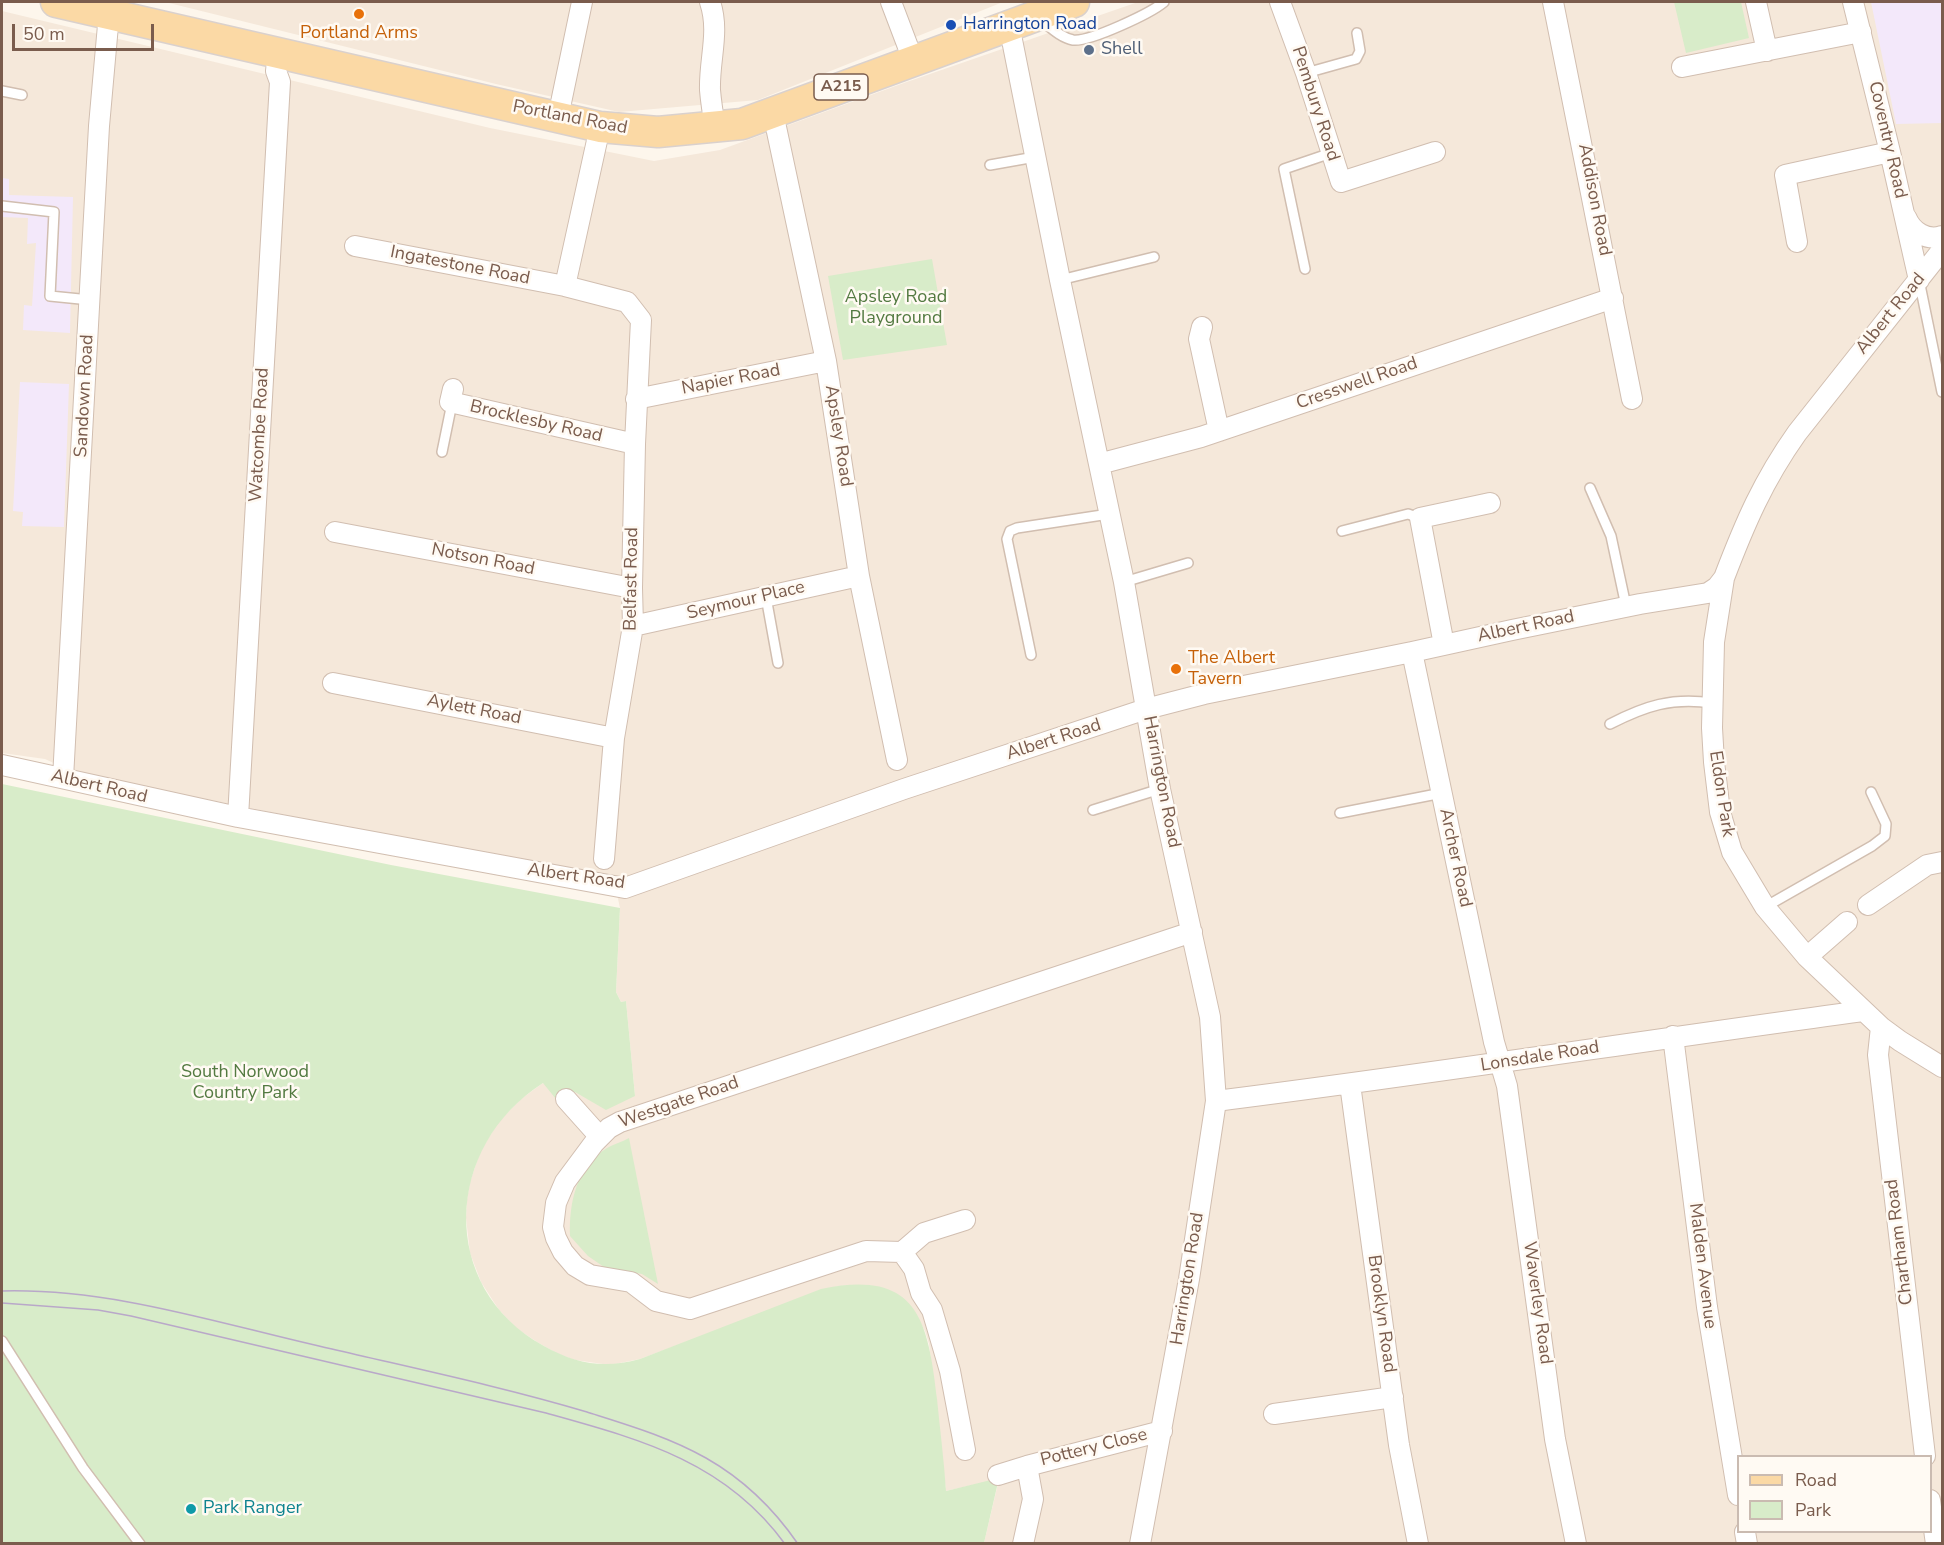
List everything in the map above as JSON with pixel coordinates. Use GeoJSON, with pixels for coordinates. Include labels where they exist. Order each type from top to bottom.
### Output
{"type":"FeatureCollection","features":[{"type":"Feature","properties":{"kind":"main road","name":"Portland Road"},"geometry":{"type":"LineString","coordinates":[[56,2],[109,14],[279,68],[558,117],[600,127],[658,132],[742,124],[1074,2]]}},
{"type":"Feature","properties":{"kind":"street"},"geometry":{"type":"LineString","coordinates":[[558,117],[582,2]]}},
{"type":"Feature","properties":{"kind":"street"},"geometry":{"type":"LineString","coordinates":[[710,2],[715,16],[710,89],[715,127]]}},
{"type":"Feature","properties":{"kind":"street"},"geometry":{"type":"LineString","coordinates":[[891,2],[913,60]]}},
{"type":"Feature","properties":{"kind":"street","name":"Pembury Road"},"geometry":{"type":"LineString","coordinates":[[1280,2],[1306,73],[1341,182],[1435,152]]}},
{"type":"Feature","properties":{"kind":"street","name":"Addison Road"},"geometry":{"type":"LineString","coordinates":[[1553,2],[1632,399]]}},
{"type":"Feature","properties":{"kind":"street"},"geometry":{"type":"LineString","coordinates":[[1756,2],[1767,51]]}},
{"type":"Feature","properties":{"kind":"street","name":"Coventry Road"},"geometry":{"type":"LineString","coordinates":[[1852,2],[1919,280]]}},
{"type":"Feature","properties":{"kind":"street","name":"Sandown Road"},"geometry":{"type":"LineString","coordinates":[[63,778],[99,126],[109,14]]}},
{"type":"Feature","properties":{"kind":"street","name":"Harrington Road"},"geometry":{"type":"LineString","coordinates":[[1021,20],[1035,157],[1124,582],[1160,789],[1210,1017],[1216,1101],[1190,1279],[1140,1544]]}},
{"type":"Feature","properties":{"kind":"street"},"geometry":{"type":"LineString","coordinates":[[1682,67],[1861,32]]}},
{"type":"Feature","properties":{"kind":"street","name":"Watcombe Road"},"geometry":{"type":"LineString","coordinates":[[238,817],[279,68]]}},
{"type":"Feature","properties":{"kind":"street","name":"Apsley Road"},"geometry":{"type":"LineString","coordinates":[[773,113],[826,361],[859,576],[897,760]]}},
{"type":"Feature","properties":{"kind":"street"},"geometry":{"type":"LineString","coordinates":[[565,286],[600,127]]}},
{"type":"Feature","properties":{"kind":"street"},"geometry":{"type":"LineString","coordinates":[[1797,242],[1785,175],[1890,152]]}},
{"type":"Feature","properties":{"kind":"street"},"geometry":{"type":"LineString","coordinates":[[1904,211],[1911,226],[1919,233],[1932,238],[1942,236]]}},
{"type":"Feature","properties":{"kind":"street","name":"Ingatestone Road"},"geometry":{"type":"LineString","coordinates":[[355,246],[565,286],[627,302]]}},
{"type":"Feature","properties":{"kind":"street","name":"Albert Road"},"geometry":{"type":"LineString","coordinates":[[2,765],[238,817],[625,888],[904,789],[1146,709],[1203,694],[1626,606],[1707,593],[1717,587],[1724,578],[1757,496],[1780,456],[1942,250]]}},
{"type":"Feature","properties":{"kind":"street","name":"Cresswell Road"},"geometry":{"type":"LineString","coordinates":[[1099,464],[1219,431],[1612,298]]}},
{"type":"Feature","properties":{"kind":"street","name":"Belfast Road"},"geometry":{"type":"LineString","coordinates":[[604,859],[614,738],[633,627],[634,444],[641,320],[627,302]]}},
{"type":"Feature","properties":{"kind":"street"},"geometry":{"type":"LineString","coordinates":[[1202,327],[1199,339],[1219,431]]}},
{"type":"Feature","properties":{"kind":"street","name":"Napier Road"},"geometry":{"type":"LineString","coordinates":[[636,399],[826,361]]}},
{"type":"Feature","properties":{"kind":"street","name":"Brocklesby Road"},"geometry":{"type":"LineString","coordinates":[[452,396],[634,444]]}},
{"type":"Feature","properties":{"kind":"street"},"geometry":{"type":"LineString","coordinates":[[1444,645],[1420,518],[1490,502]]}},
{"type":"Feature","properties":{"kind":"street","name":"Notson Road"},"geometry":{"type":"LineString","coordinates":[[335,532],[632,588]]}},
{"type":"Feature","properties":{"kind":"street","name":"Seymour Place"},"geometry":{"type":"LineString","coordinates":[[633,627],[859,576]]}},
{"type":"Feature","properties":{"kind":"street","name":"Eldon Park"},"geometry":{"type":"LineString","coordinates":[[1724,578],[1714,642],[1712,703],[1714,762],[1723,827],[1737,862],[1765,907],[1807,957],[1881,1027],[1942,1066]]}},
{"type":"Feature","properties":{"kind":"street","name":"Archer Road"},"geometry":{"type":"LineString","coordinates":[[1412,652],[1500,1063]]}},
{"type":"Feature","properties":{"kind":"street","name":"Aylett Road"},"geometry":{"type":"LineString","coordinates":[[333,683],[614,738]]}},
{"type":"Feature","properties":{"kind":"street"},"geometry":{"type":"LineString","coordinates":[[1868,905],[1927,866],[1942,862]]}},
{"type":"Feature","properties":{"kind":"street"},"geometry":{"type":"LineString","coordinates":[[1807,957],[1847,922]]}},
{"type":"Feature","properties":{"kind":"street","name":"Westgate Road"},"geometry":{"type":"LineString","coordinates":[[902,1252],[866,1251],[690,1309],[656,1301],[631,1282],[590,1275],[575,1266],[563,1252],[556,1238],[553,1227],[554,1214],[565,1182],[600,1137],[620,1122],[1192,932]]}},
{"type":"Feature","properties":{"kind":"street","name":"Lonsdale Road"},"geometry":{"type":"LineString","coordinates":[[1216,1101],[1863,1011]]}},
{"type":"Feature","properties":{"kind":"street","name":"Chartham Road"},"geometry":{"type":"LineString","coordinates":[[1881,1027],[1878,1055],[1925,1455]]}},
{"type":"Feature","properties":{"kind":"street","name":"Malden Avenue"},"geometry":{"type":"LineString","coordinates":[[1673,1036],[1707,1307],[1737,1490]]}},
{"type":"Feature","properties":{"kind":"street","name":"Waverley Road"},"geometry":{"type":"LineString","coordinates":[[1500,1063],[1507,1086],[1556,1438],[1576,1544]]}},
{"type":"Feature","properties":{"kind":"street","name":"Brooklyn Road"},"geometry":{"type":"LineString","coordinates":[[1350,1084],[1414,1543]]}},
{"type":"Feature","properties":{"kind":"street"},"geometry":{"type":"LineString","coordinates":[[566,1099],[600,1137]]}},
{"type":"Feature","properties":{"kind":"street"},"geometry":{"type":"LineString","coordinates":[[965,1220],[924,1233],[902,1252],[914,1269],[921,1293],[932,1310],[950,1371],[965,1450]]}},
{"type":"Feature","properties":{"kind":"street"},"geometry":{"type":"LineString","coordinates":[[1274,1414],[1393,1397]]}},
{"type":"Feature","properties":{"kind":"street","name":"Pottery Close"},"geometry":{"type":"LineString","coordinates":[[998,1475],[1162,1431]]}},
{"type":"Feature","properties":{"kind":"street","name":"Pottery Close"},"geometry":{"type":"LineString","coordinates":[[1023,1544],[1033,1500],[1027,1466]]}},
{"type":"Feature","properties":{"kind":"street"},"geometry":{"type":"LineString","coordinates":[[1932,1515],[1936,1544]]}},
{"type":"Feature","properties":{"kind":"lane"},"geometry":{"type":"LineString","coordinates":[[1021,20],[1065,38],[1084,39],[1154,10],[1164,2]]}},
{"type":"Feature","properties":{"kind":"lane"},"geometry":{"type":"LineString","coordinates":[[1306,73],[1356,59],[1360,51],[1357,33]]}},
{"type":"Feature","properties":{"kind":"lane"},"geometry":{"type":"LineString","coordinates":[[2,91],[22,95]]}},
{"type":"Feature","properties":{"kind":"lane"},"geometry":{"type":"LineString","coordinates":[[1305,269],[1284,169],[1331,153]]}},
{"type":"Feature","properties":{"kind":"lane"},"geometry":{"type":"LineString","coordinates":[[990,165],[1035,157]]}},
{"type":"Feature","properties":{"kind":"lane"},"geometry":{"type":"LineString","coordinates":[[2,206],[54,212],[50,296],[90,300]]}},
{"type":"Feature","properties":{"kind":"lane"},"geometry":{"type":"LineString","coordinates":[[1060,280],[1154,257]]}},
{"type":"Feature","properties":{"kind":"lane"},"geometry":{"type":"LineString","coordinates":[[1919,280],[1942,392]]}},
{"type":"Feature","properties":{"kind":"lane"},"geometry":{"type":"LineString","coordinates":[[442,452],[452,396]]}},
{"type":"Feature","properties":{"kind":"lane"},"geometry":{"type":"LineString","coordinates":[[1590,488],[1611,536],[1626,606]]}},
{"type":"Feature","properties":{"kind":"lane"},"geometry":{"type":"LineString","coordinates":[[1031,655],[1007,539],[1010,531],[1109,514]]}},
{"type":"Feature","properties":{"kind":"lane"},"geometry":{"type":"LineString","coordinates":[[1342,531],[1408,514],[1420,518]]}},
{"type":"Feature","properties":{"kind":"lane"},"geometry":{"type":"LineString","coordinates":[[1124,582],[1188,563]]}},
{"type":"Feature","properties":{"kind":"lane"},"geometry":{"type":"LineString","coordinates":[[765,597],[778,663]]}},
{"type":"Feature","properties":{"kind":"lane"},"geometry":{"type":"LineString","coordinates":[[1610,724],[1634,711],[1665,703],[1689,700],[1712,703]]}},
{"type":"Feature","properties":{"kind":"lane"},"geometry":{"type":"LineString","coordinates":[[1093,810],[1160,789]]}},
{"type":"Feature","properties":{"kind":"lane"},"geometry":{"type":"LineString","coordinates":[[1765,907],[1872,846],[1885,836],[1886,824],[1871,792]]}},
{"type":"Feature","properties":{"kind":"lane"},"geometry":{"type":"LineString","coordinates":[[1340,813],[1442,793]]}},
{"type":"Feature","properties":{"kind":"lane"},"geometry":{"type":"LineString","coordinates":[[2,1341],[83,1468],[140,1544]]}},
{"type":"Feature","properties":{"kind":"shaded area"},"geometry":{"type":"Polygon","coordinates":[[[165,2],[1003,2],[758,100],[619,112],[165,2]]]}},
{"type":"Feature","properties":{"kind":"shaded area"},"geometry":{"type":"Polygon","coordinates":[[[1138,2],[1942,2],[1942,1543],[984,1543],[999,1479],[946,1491],[929,1344],[925,1331],[912,1308],[870,1285],[838,1286],[640,1359],[610,1365],[575,1360],[558,1354],[537,1342],[516,1328],[499,1310],[481,1282],[470,1253],[466,1218],[467,1199],[480,1152],[498,1122],[521,1099],[543,1083],[575,1091],[635,1096],[626,1001],[621,1002],[616,992],[620,908],[613,876],[325,823],[75,773],[45,759],[2,753],[2,11],[490,128],[654,161],[720,150],[901,84],[1138,2]]]}},
{"type":"Feature","properties":{"kind":"shaded area"},"geometry":{"type":"Polygon","coordinates":[[[1871,2],[1942,2],[1942,123],[1896,124],[1871,2]]]}},
{"type":"Feature","properties":{"kind":"shaded area"},"geometry":{"type":"Polygon","coordinates":[[[2,178],[9,179],[9,195],[73,197],[70,333],[23,330],[24,305],[32,306],[36,243],[27,244],[28,218],[2,217],[2,178]]]}},
{"type":"Feature","properties":{"kind":"shaded area"},"geometry":{"type":"Polygon","coordinates":[[[20,382],[69,384],[64,527],[22,526],[23,512],[13,511],[20,382]]]}},
{"type":"Feature","properties":{"kind":"green space"},"geometry":{"type":"Polygon","coordinates":[[[1674,2],[1741,2],[1749,38],[1686,53],[1674,2]]]}},
{"type":"Feature","properties":{"kind":"green space","name":"Apsley Road Playground"},"geometry":{"type":"Polygon","coordinates":[[[932,259],[947,345],[843,360],[828,276],[932,259]]]}},
{"type":"Feature","properties":{"kind":"green space","name":"South Norwood Country Park"},"geometry":{"type":"Polygon","coordinates":[[[2,784],[391,865],[620,908],[616,992],[621,1002],[626,1001],[635,1096],[606,1110],[575,1092],[560,1104],[543,1083],[510,1110],[486,1142],[472,1178],[466,1216],[471,1253],[485,1289],[509,1320],[544,1346],[579,1361],[602,1364],[640,1359],[821,1289],[853,1285],[878,1286],[898,1294],[912,1307],[922,1324],[929,1345],[946,1491],[999,1478],[984,1543],[2,1543],[2,784]]]}},
{"type":"Feature","properties":{"kind":"green space"},"geometry":{"type":"Polygon","coordinates":[[[629,1138],[658,1284],[642,1274],[604,1267],[588,1256],[570,1236],[573,1199],[581,1175],[596,1156],[629,1138]]]}},
{"type":"Feature","properties":{"kind":"tram line"},"geometry":{"type":"LineString","coordinates":[[2,1291],[85,1295],[168,1310],[492,1386],[602,1417],[678,1444],[720,1466],[757,1496],[798,1544]]}},
{"type":"Feature","properties":{"kind":"tram line"},"geometry":{"type":"LineString","coordinates":[[2,1303],[98,1310],[131,1316],[546,1413],[614,1433],[678,1457],[708,1473],[735,1492],[761,1516],[785,1544]]}},
{"type":"Feature","properties":{"kind":"place","name":"Portland Arms"},"geometry":{"type":"Point","coordinates":[359,14]}},
{"type":"Feature","properties":{"kind":"place","name":"Harrington Road"},"geometry":{"type":"Point","coordinates":[951,25]}},
{"type":"Feature","properties":{"kind":"place","name":"Shell"},"geometry":{"type":"Point","coordinates":[1089,50]}},
{"type":"Feature","properties":{"kind":"place","name":"The Albert Tavern"},"geometry":{"type":"Point","coordinates":[1176,669]}},
{"type":"Feature","properties":{"kind":"place","name":"Park Ranger"},"geometry":{"type":"Point","coordinates":[191,1509]}}]}
